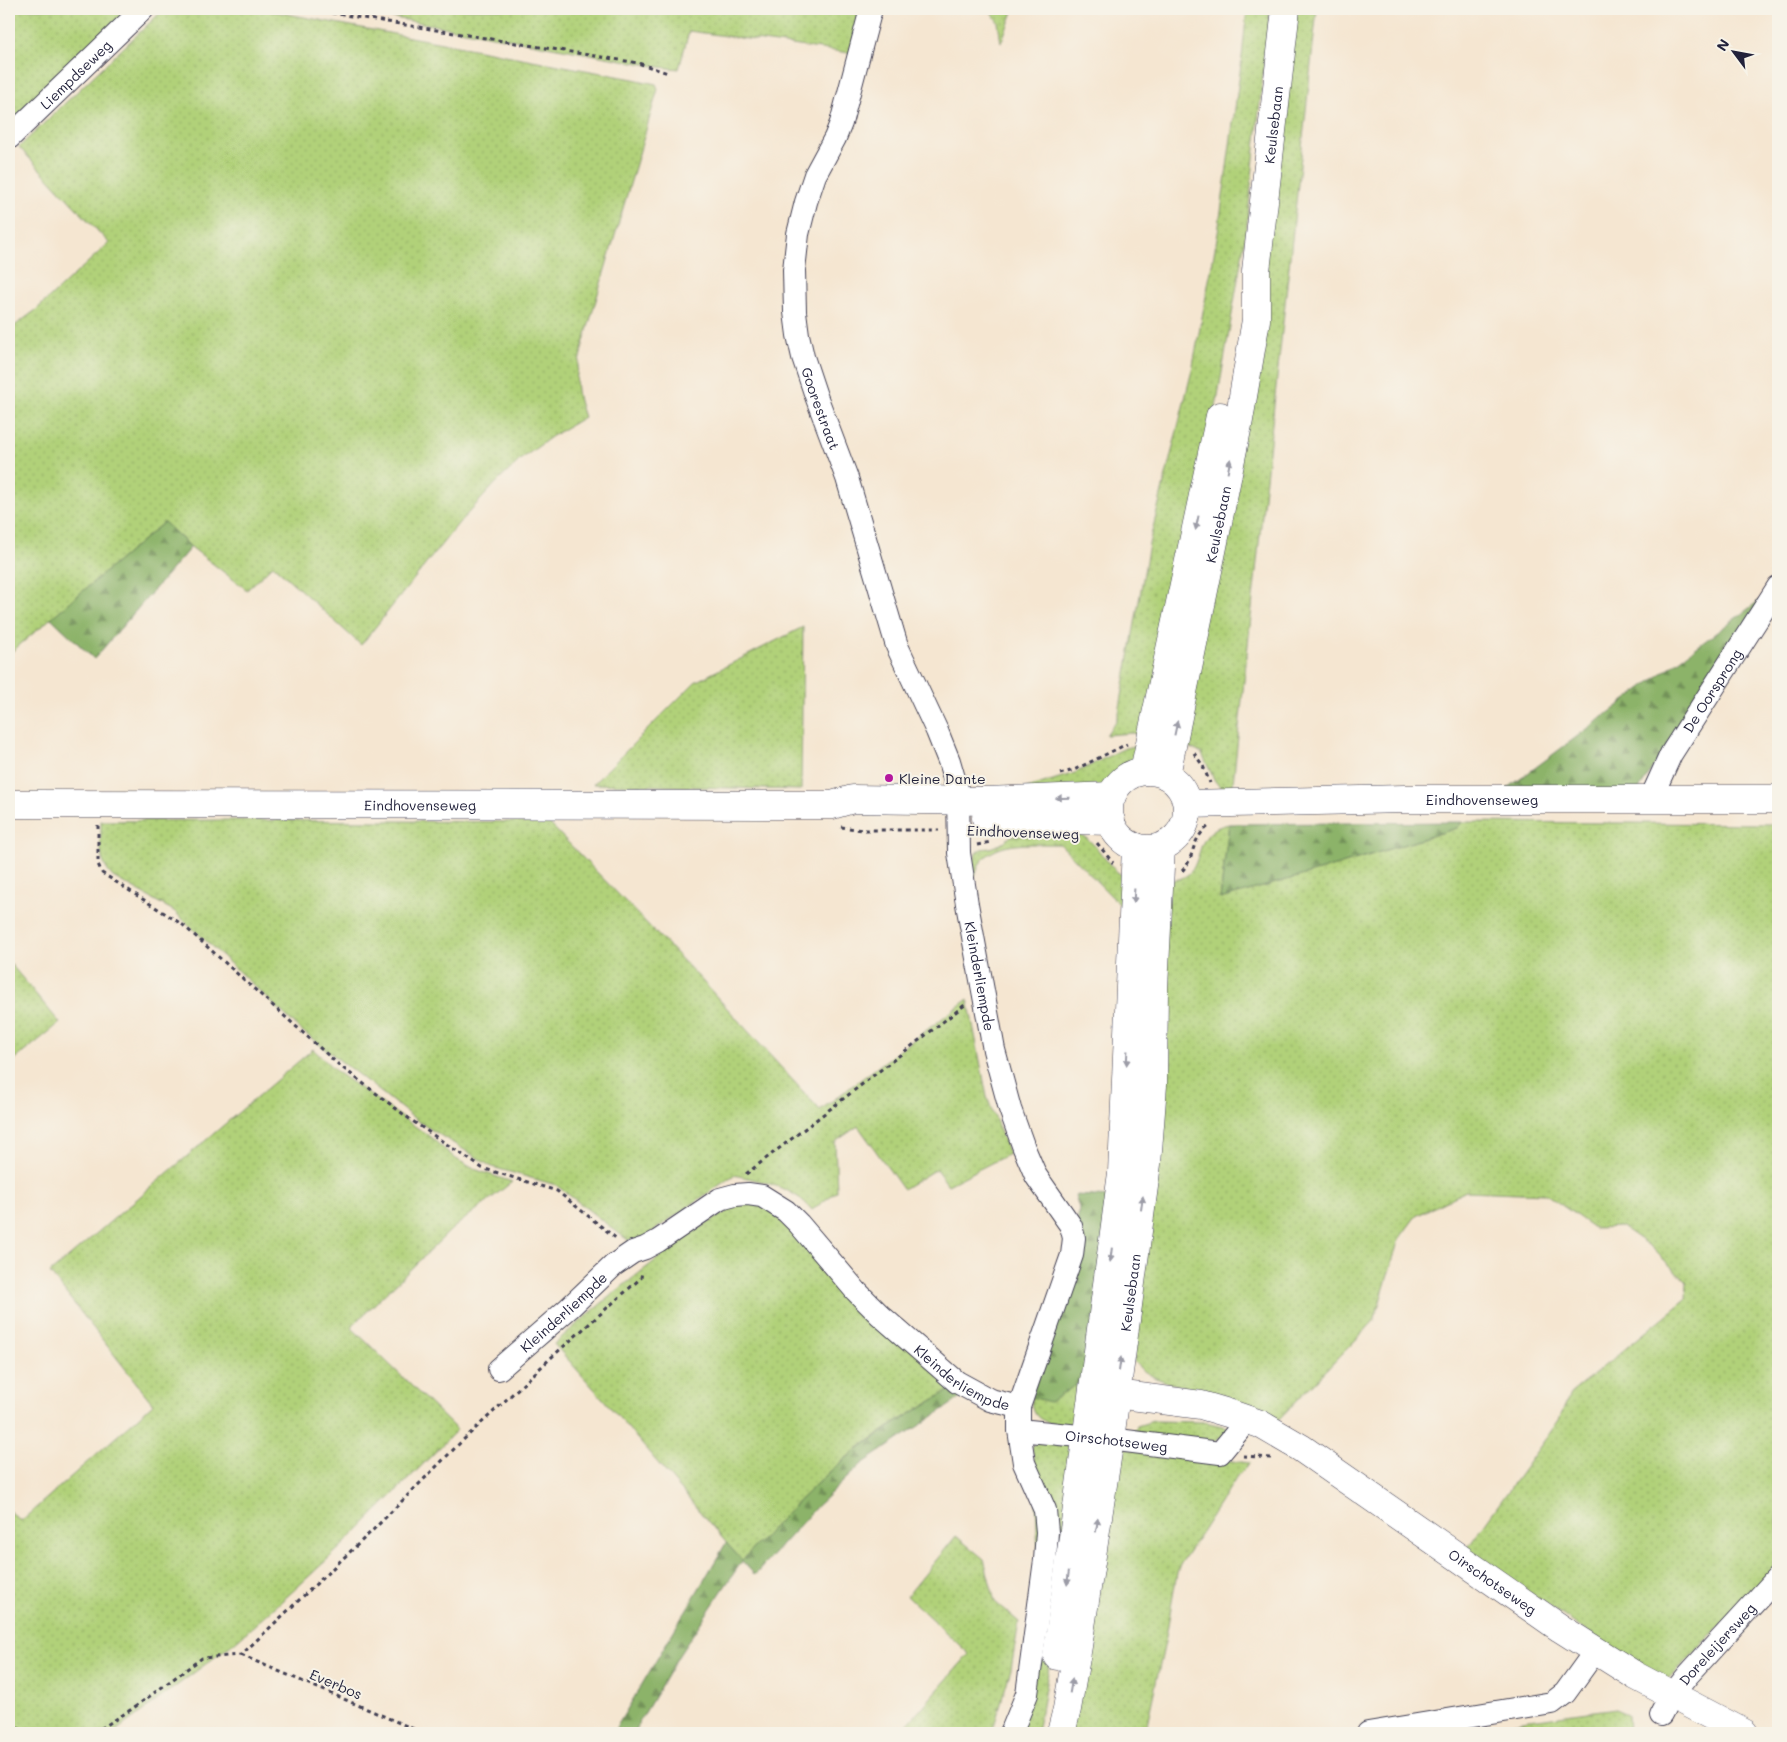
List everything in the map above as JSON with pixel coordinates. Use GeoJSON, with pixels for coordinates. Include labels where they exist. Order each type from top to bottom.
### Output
{"type":"FeatureCollection","features":[{"type":"Feature","properties":{"kind":"main road","name":"Keulsebaan"},"geometry":{"type":"LineString","coordinates":[[1155,773],[1172,747],[1240,411],[1256,320],[1256,271],[1286,9]]}},
{"type":"Feature","properties":{"kind":"main road","name":"Keulsebaan"},"geometry":{"type":"LineString","coordinates":[[1155,773],[1239,326],[1256,271]]}},
{"type":"Feature","properties":{"kind":"main road"},"geometry":{"type":"LineString","coordinates":[[1155,773],[1179,786],[1187,804],[1186,818],[1179,834],[1172,841],[1149,847],[1124,840],[1106,819],[1119,785],[1130,776],[1155,773]]}},
{"type":"Feature","properties":{"kind":"main road","name":"Eindhovenseweg"},"geometry":{"type":"LineString","coordinates":[[1187,804],[1221,813],[1404,800],[1778,798]]}},
{"type":"Feature","properties":{"kind":"main road","name":"Eindhovenseweg"},"geometry":{"type":"LineString","coordinates":[[9,804],[832,805],[854,815],[873,817],[958,808],[1106,819]]}},
{"type":"Feature","properties":{"kind":"main road","name":"Keulsebaan"},"geometry":{"type":"LineString","coordinates":[[1061,1733],[1078,1646],[1105,1392],[1149,847]]}},
{"type":"Feature","properties":{"kind":"main road","name":"Oirschotseweg"},"geometry":{"type":"LineString","coordinates":[[1105,1392],[1201,1405],[1260,1424],[1301,1448],[1469,1565],[1643,1681],[1666,1706],[1744,1733]]}},
{"type":"Feature","properties":{"kind":"main road","name":"Keulsebaan"},"geometry":{"type":"LineString","coordinates":[[1042,1733],[1099,1438]]}},
{"type":"Feature","properties":{"kind":"street","name":"Liempdseweg"},"geometry":{"type":"LineString","coordinates":[[9,138],[143,9]]}},
{"type":"Feature","properties":{"kind":"street","name":"Goorestraat"},"geometry":{"type":"LineString","coordinates":[[871,9],[841,123],[816,175],[806,202],[798,234],[794,270],[795,312],[803,357],[847,478],[897,646],[946,754],[958,792],[958,808]]}},
{"type":"Feature","properties":{"kind":"street","name":"De Oorsprong"},"geometry":{"type":"LineString","coordinates":[[1651,798],[1671,754],[1778,587]]}},
{"type":"Feature","properties":{"kind":"street","name":"Kleinderliempde"},"geometry":{"type":"LineString","coordinates":[[499,1368],[569,1308],[614,1265],[720,1199],[748,1194],[762,1196],[786,1211],[856,1291],[880,1315],[957,1382],[990,1400],[1019,1407],[1072,1255],[1074,1238],[1071,1226],[1036,1176],[1024,1148],[1010,1109],[994,1050],[960,862],[958,808]]}},
{"type":"Feature","properties":{"kind":"street"},"geometry":{"type":"LineString","coordinates":[[1011,1733],[1028,1694],[1047,1532],[1045,1510],[1024,1464],[1019,1430],[1019,1407]]}},
{"type":"Feature","properties":{"kind":"street","name":"Oirschotseweg"},"geometry":{"type":"LineString","coordinates":[[1019,1430],[1220,1453],[1248,1419]]}},
{"type":"Feature","properties":{"kind":"street","name":"Doreleijersweg"},"geometry":{"type":"LineString","coordinates":[[1666,1706],[1688,1675],[1778,1577]]}},
{"type":"Feature","properties":{"kind":"street"},"geometry":{"type":"LineString","coordinates":[[1368,1733],[1552,1703],[1565,1693],[1596,1650]]}},
{"type":"Feature","properties":{"kind":"path"},"geometry":{"type":"LineString","coordinates":[[308,9],[638,63],[668,73]]}},
{"type":"Feature","properties":{"kind":"path"},"geometry":{"type":"LineString","coordinates":[[1147,875],[1179,874],[1184,870],[1195,841],[1221,813],[1223,794],[1216,791],[1210,783],[1199,758],[1192,752],[1172,747]]}},
{"type":"Feature","properties":{"kind":"path"},"geometry":{"type":"LineString","coordinates":[[94,1733],[132,1709],[202,1658],[241,1655],[373,1530],[460,1443],[554,1355],[641,1278],[639,1250],[556,1191],[482,1168],[411,1120],[340,1065],[183,925],[102,873],[98,864],[99,804]]}},
{"type":"Feature","properties":{"kind":"path","name":"Eindhovenseweg"},"geometry":{"type":"LineString","coordinates":[[1106,819],[1117,868],[1124,873],[1147,875]]}},
{"type":"Feature","properties":{"kind":"path"},"geometry":{"type":"LineString","coordinates":[[735,1195],[747,1172],[982,991]]}},
{"type":"Feature","properties":{"kind":"path","name":"Everbos"},"geometry":{"type":"LineString","coordinates":[[241,1655],[423,1733]]}},
{"type":"Feature","properties":{"kind":"path"},"geometry":{"type":"LineString","coordinates":[[9,1726],[34,1733]]}},
{"type":"Feature","properties":{"kind":"green space"},"geometry":{"type":"Polygon","coordinates":[[[9,9],[132,9],[9,123],[9,9]]]}},
{"type":"Feature","properties":{"kind":"green space"},"geometry":{"type":"Polygon","coordinates":[[[164,9],[261,9],[633,79],[656,84],[658,89],[579,362],[576,379],[578,396],[584,417],[554,435],[521,459],[495,484],[458,524],[361,645],[273,565],[247,590],[191,547],[164,522],[9,654],[9,330],[36,310],[109,243],[19,147],[164,9]]]}},
{"type":"Feature","properties":{"kind":"green space"},"geometry":{"type":"Polygon","coordinates":[[[346,9],[862,9],[850,53],[689,31],[679,69],[346,9]]]}},
{"type":"Feature","properties":{"kind":"green space"},"geometry":{"type":"Polygon","coordinates":[[[989,9],[1014,9],[1001,43],[998,22],[989,9]]]}},
{"type":"Feature","properties":{"kind":"green space"},"geometry":{"type":"Polygon","coordinates":[[[1247,9],[1270,9],[1246,233],[1207,459],[1146,735],[1132,733],[1106,735],[1119,713],[1149,544],[1192,370],[1218,233],[1247,9]]]}},
{"type":"Feature","properties":{"kind":"green space"},"geometry":{"type":"Polygon","coordinates":[[[1296,9],[1317,9],[1232,792],[1225,793],[1215,781],[1202,754],[1182,745],[1296,9]]]}},
{"type":"Feature","properties":{"kind":"green space"},"geometry":{"type":"Polygon","coordinates":[[[164,522],[191,547],[94,659],[51,618],[164,522]]]}},
{"type":"Feature","properties":{"kind":"green space"},"geometry":{"type":"Polygon","coordinates":[[[1760,600],[1638,791],[1504,791],[1760,600]]]}},
{"type":"Feature","properties":{"kind":"green space"},"geometry":{"type":"Polygon","coordinates":[[[803,627],[801,790],[593,784],[695,682],[803,627]]]}},
{"type":"Feature","properties":{"kind":"green space"},"geometry":{"type":"Polygon","coordinates":[[[1136,746],[1134,759],[1112,778],[1101,793],[1021,790],[1075,773],[1125,748],[1136,746]]]}},
{"type":"Feature","properties":{"kind":"green space"},"geometry":{"type":"Polygon","coordinates":[[[101,821],[548,822],[695,973],[820,1110],[968,999],[987,1097],[1009,1154],[948,1185],[936,1169],[903,1189],[858,1126],[835,1142],[837,1191],[812,1210],[805,1202],[787,1190],[734,1175],[636,1243],[629,1241],[556,1185],[492,1167],[419,1122],[301,1030],[174,911],[113,877],[104,865],[101,851],[101,821]]]}},
{"type":"Feature","properties":{"kind":"green space"},"geometry":{"type":"Polygon","coordinates":[[[1462,822],[1778,824],[1778,1565],[1670,1679],[1660,1681],[1466,1550],[1559,1420],[1570,1394],[1686,1299],[1687,1282],[1651,1247],[1622,1227],[1594,1228],[1546,1194],[1466,1191],[1416,1216],[1399,1239],[1374,1321],[1276,1422],[1244,1404],[1224,1396],[1164,1381],[1143,1370],[1134,1362],[1166,881],[1180,879],[1190,873],[1209,834],[1217,828],[1229,824],[1220,899],[1457,828],[1462,822]]]}},
{"type":"Feature","properties":{"kind":"green space"},"geometry":{"type":"Polygon","coordinates":[[[1462,822],[1457,828],[1220,899],[1229,824],[1462,822]]]}},
{"type":"Feature","properties":{"kind":"green space"},"geometry":{"type":"Polygon","coordinates":[[[1081,835],[1093,844],[1112,867],[1123,876],[1130,915],[1060,844],[1007,846],[997,850],[981,862],[973,880],[976,853],[981,849],[1001,844],[1011,836],[1081,835]]]}},
{"type":"Feature","properties":{"kind":"green space"},"geometry":{"type":"Polygon","coordinates":[[[9,962],[60,1023],[9,1064],[9,962]]]}},
{"type":"Feature","properties":{"kind":"green space"},"geometry":{"type":"Polygon","coordinates":[[[313,1049],[338,1073],[429,1136],[456,1159],[474,1169],[512,1182],[452,1229],[351,1327],[457,1430],[345,1543],[291,1593],[234,1643],[113,1733],[9,1733],[9,1511],[21,1521],[153,1404],[50,1273],[313,1049]]]}},
{"type":"Feature","properties":{"kind":"green space"},"geometry":{"type":"Polygon","coordinates":[[[1075,1195],[1112,1197],[1088,1377],[1050,1402],[1031,1397],[1073,1264],[1079,1208],[1075,1195]]]}},
{"type":"Feature","properties":{"kind":"green space"},"geometry":{"type":"Polygon","coordinates":[[[743,1202],[766,1207],[954,1388],[894,1423],[828,1473],[798,1501],[742,1561],[554,1344],[621,1287],[673,1247],[743,1202]]]}},
{"type":"Feature","properties":{"kind":"green space"},"geometry":{"type":"Polygon","coordinates":[[[1088,1377],[1081,1427],[1047,1422],[1035,1414],[1031,1397],[1088,1377]]]}},
{"type":"Feature","properties":{"kind":"green space"},"geometry":{"type":"Polygon","coordinates":[[[954,1388],[965,1395],[862,1464],[817,1506],[755,1575],[742,1561],[679,1655],[633,1733],[613,1733],[726,1543],[742,1560],[799,1501],[845,1459],[895,1423],[954,1388]]]}},
{"type":"Feature","properties":{"kind":"green space"},"geometry":{"type":"Polygon","coordinates":[[[1153,1421],[1205,1422],[1231,1428],[1223,1437],[1212,1443],[1128,1435],[1137,1426],[1153,1421]]]}},
{"type":"Feature","properties":{"kind":"green space"},"geometry":{"type":"Polygon","coordinates":[[[1039,1439],[1079,1440],[1052,1650],[1037,1733],[1018,1733],[1041,1649],[1035,1467],[1032,1447],[1039,1439]]]}},
{"type":"Feature","properties":{"kind":"green space"},"geometry":{"type":"Polygon","coordinates":[[[1122,1448],[1250,1463],[1239,1474],[1180,1565],[1145,1733],[1068,1733],[1122,1448]]]}},
{"type":"Feature","properties":{"kind":"green space"},"geometry":{"type":"Polygon","coordinates":[[[956,1536],[984,1559],[995,1602],[1019,1622],[1011,1669],[994,1726],[990,1733],[900,1733],[969,1654],[907,1596],[956,1536]]]}},
{"type":"Feature","properties":{"kind":"green space"},"geometry":{"type":"Polygon","coordinates":[[[1616,1708],[1628,1713],[1629,1733],[1437,1733],[1616,1708]]]}},
{"type":"Feature","properties":{"kind":"place","name":"Kleine Dante"},"geometry":{"type":"Point","coordinates":[889,778]}}]}
